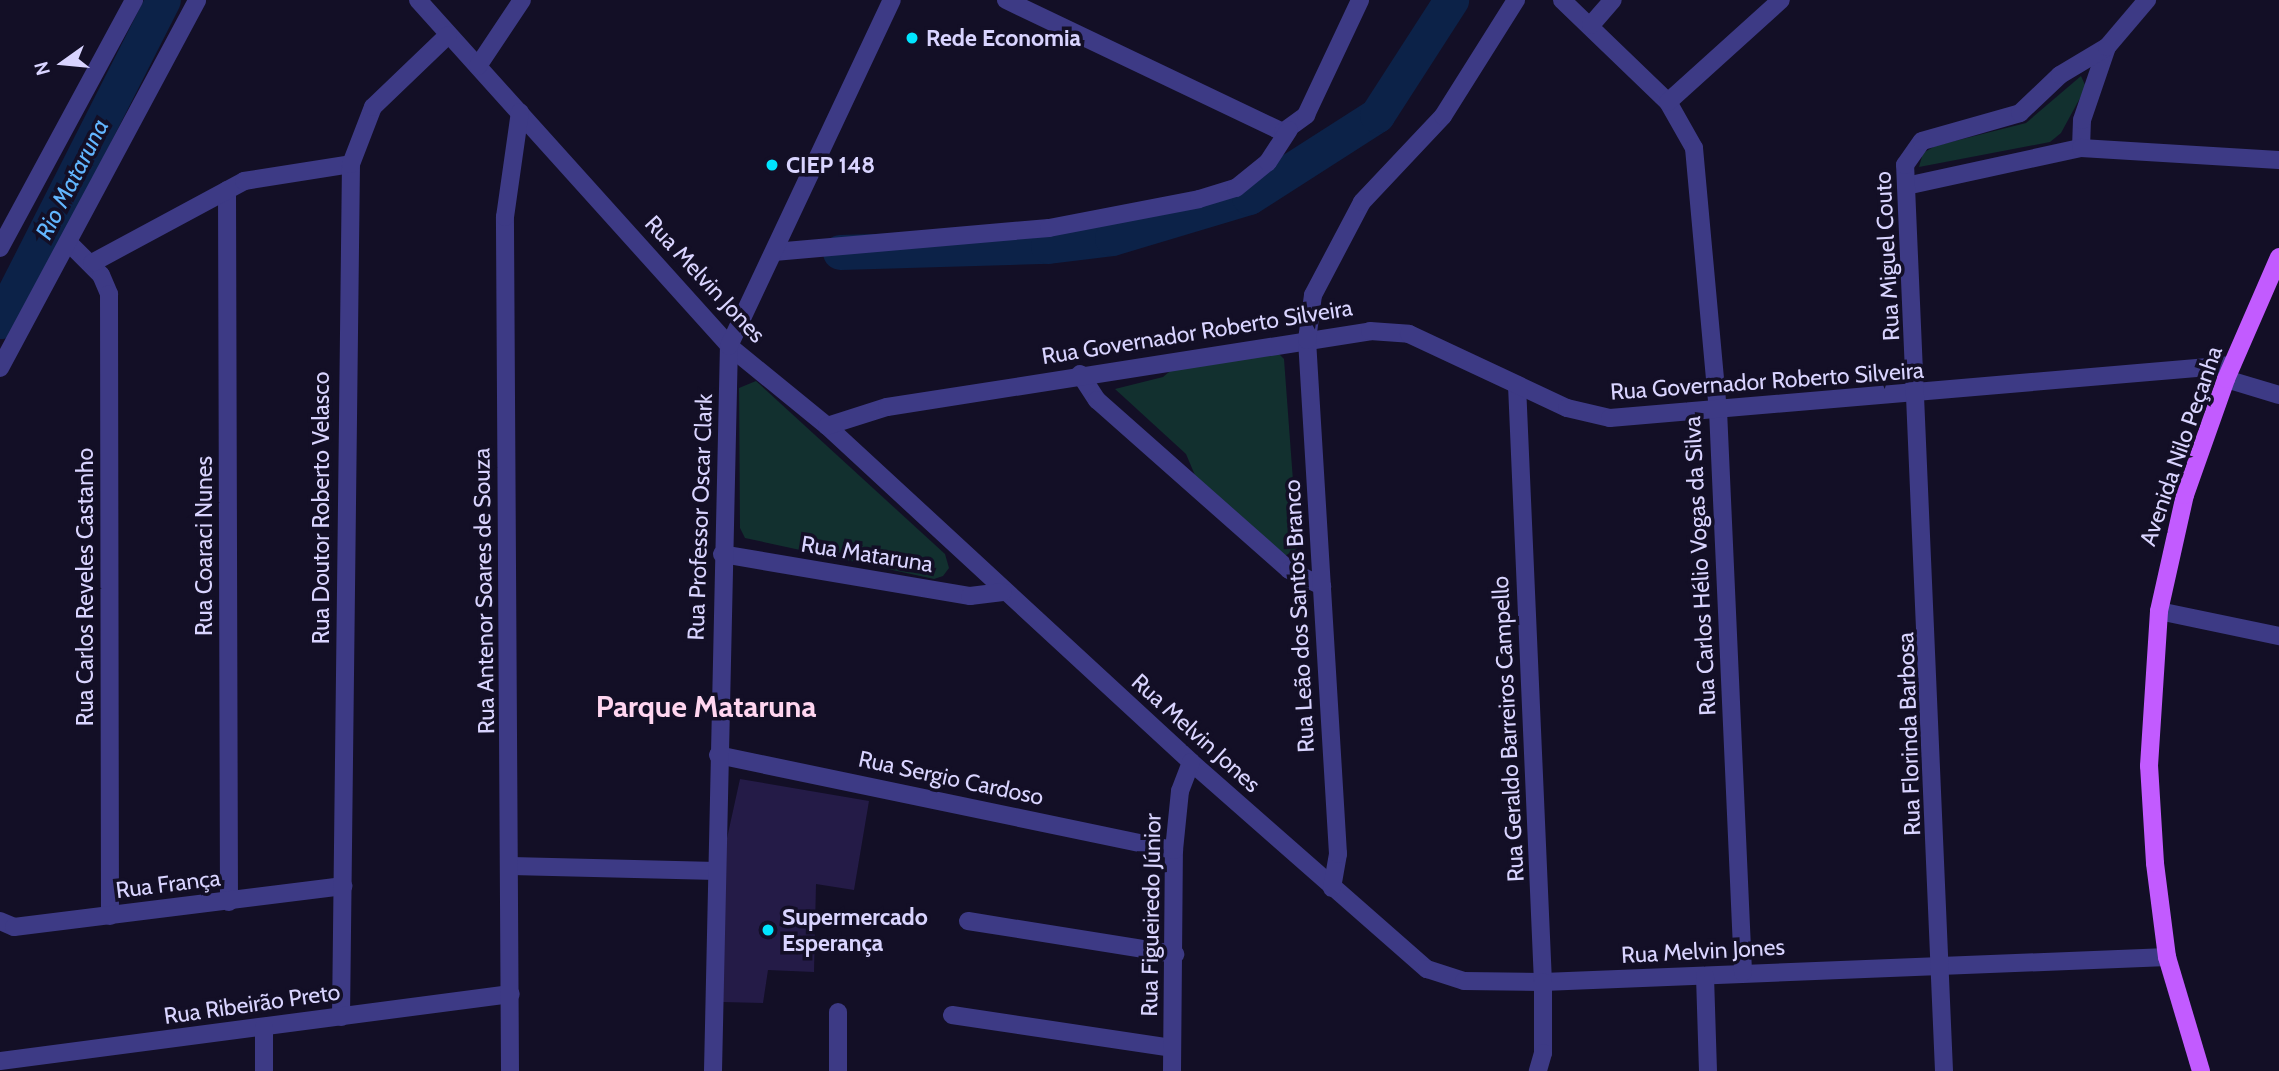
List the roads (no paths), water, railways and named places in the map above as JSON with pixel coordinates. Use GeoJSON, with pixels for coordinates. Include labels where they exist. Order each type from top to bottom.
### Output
{"type":"FeatureCollection","features":[{"type":"Feature","properties":{"kind":"main road","name":"Avenida Nilo Peçanha"},"geometry":{"type":"LineString","coordinates":[[2200,1069],[2167,957],[2149,766],[2159,611],[2185,495],[2229,372],[2279,257]]}},
{"type":"Feature","properties":{"kind":"street"},"geometry":{"type":"LineString","coordinates":[[0,248],[134,0]]}},
{"type":"Feature","properties":{"kind":"street"},"geometry":{"type":"LineString","coordinates":[[0,369],[197,0]]}},
{"type":"Feature","properties":{"kind":"street","name":"Rua Melvin Jones"},"geometry":{"type":"LineString","coordinates":[[418,0],[729,346],[827,426],[1003,592],[1413,960],[1445,978],[1543,982],[2167,957]]}},
{"type":"Feature","properties":{"kind":"street"},"geometry":{"type":"LineString","coordinates":[[478,66],[522,0]]}},
{"type":"Feature","properties":{"kind":"street","name":"Rua Professor Oscar Clark"},"geometry":{"type":"LineString","coordinates":[[713,1071],[722,554],[729,346],[892,0]]}},
{"type":"Feature","properties":{"kind":"street"},"geometry":{"type":"LineString","coordinates":[[1006,0],[1275,131],[1289,130]]}},
{"type":"Feature","properties":{"kind":"street"},"geometry":{"type":"LineString","coordinates":[[774,252],[1049,228],[1199,199],[1236,188],[1268,162],[1289,130],[1306,115],[1360,0]]}},
{"type":"Feature","properties":{"kind":"street","name":"Rua Leão dos Santos Branco"},"geometry":{"type":"LineString","coordinates":[[1332,888],[1338,854],[1307,340],[1313,295],[1350,220],[1443,116],[1516,0]]}},
{"type":"Feature","properties":{"kind":"street","name":"Rua Carlos Hélio Vogas da Silva"},"geometry":{"type":"LineString","coordinates":[[1562,0],[1668,102],[1694,148],[1718,410],[1743,972]]}},
{"type":"Feature","properties":{"kind":"street"},"geometry":{"type":"LineString","coordinates":[[1591,25],[1612,0]]}},
{"type":"Feature","properties":{"kind":"street"},"geometry":{"type":"LineString","coordinates":[[1668,102],[1781,0]]}},
{"type":"Feature","properties":{"kind":"street","name":"Rua Miguel Couto"},"geometry":{"type":"LineString","coordinates":[[1919,396],[1906,187],[1908,155],[1922,141],[2011,118],[2060,75],[2107,47],[2147,0]]}},
{"type":"Feature","properties":{"kind":"street","name":"Rua Doutor Roberto Velasco"},"geometry":{"type":"LineString","coordinates":[[341,1017],[351,164],[373,107],[448,35]]}},
{"type":"Feature","properties":{"kind":"street"},"geometry":{"type":"LineString","coordinates":[[2081,148],[2082,120],[2107,47]]}},
{"type":"Feature","properties":{"kind":"street","name":"Rua Antenor Soares de Souza"},"geometry":{"type":"LineString","coordinates":[[510,1071],[511,866],[505,218],[520,112]]}},
{"type":"Feature","properties":{"kind":"street"},"geometry":{"type":"LineString","coordinates":[[1906,187],[2081,148],[2279,160]]}},
{"type":"Feature","properties":{"kind":"street"},"geometry":{"type":"LineString","coordinates":[[69,243],[92,262],[227,190],[268,175],[351,164]]}},
{"type":"Feature","properties":{"kind":"street","name":"Rua Coaraci Nunes"},"geometry":{"type":"LineString","coordinates":[[227,190],[229,902]]}},
{"type":"Feature","properties":{"kind":"street","name":"Rua Carlos Reveles Castanho"},"geometry":{"type":"LineString","coordinates":[[92,262],[109,294],[110,916]]}},
{"type":"Feature","properties":{"kind":"street","name":"Rua Governador Roberto Silveira"},"geometry":{"type":"LineString","coordinates":[[827,426],[887,407],[1080,374],[1370,331],[1409,334],[1586,415],[1610,418],[2229,372]]}},
{"type":"Feature","properties":{"kind":"street"},"geometry":{"type":"LineString","coordinates":[[2229,372],[2279,395]]}},
{"type":"Feature","properties":{"kind":"street"},"geometry":{"type":"LineString","coordinates":[[1080,374],[1097,400],[1289,570],[1322,586]]}},
{"type":"Feature","properties":{"kind":"street","name":"Rua Geraldo Barreiros Campello"},"geometry":{"type":"LineString","coordinates":[[1517,385],[1543,982],[1538,1071]]}},
{"type":"Feature","properties":{"kind":"street","name":"Rua Florinda Barbosa"},"geometry":{"type":"LineString","coordinates":[[1919,396],[1943,967],[1944,1071]]}},
{"type":"Feature","properties":{"kind":"street","name":"Rua Mataruna"},"geometry":{"type":"LineString","coordinates":[[722,554],[970,596],[1003,592]]}},
{"type":"Feature","properties":{"kind":"street"},"geometry":{"type":"LineString","coordinates":[[2159,611],[2279,636]]}},
{"type":"Feature","properties":{"kind":"street","name":"Rua Sergio Cardoso"},"geometry":{"type":"LineString","coordinates":[[718,755],[1174,850]]}},
{"type":"Feature","properties":{"kind":"street","name":"Rua Figueiredo Júnior"},"geometry":{"type":"LineString","coordinates":[[1172,1071],[1174,850],[1180,791],[1191,762]]}},
{"type":"Feature","properties":{"kind":"street"},"geometry":{"type":"LineString","coordinates":[[511,866],[717,871]]}},
{"type":"Feature","properties":{"kind":"street","name":"Rua França"},"geometry":{"type":"LineString","coordinates":[[0,921],[14,927],[343,886]]}},
{"type":"Feature","properties":{"kind":"street"},"geometry":{"type":"LineString","coordinates":[[968,921],[1175,954]]}},
{"type":"Feature","properties":{"kind":"street"},"geometry":{"type":"LineString","coordinates":[[1705,976],[1708,1071]]}},
{"type":"Feature","properties":{"kind":"street","name":"Rua Ribeirão Preto"},"geometry":{"type":"LineString","coordinates":[[0,1061],[69,1062],[264,1027],[511,994]]}},
{"type":"Feature","properties":{"kind":"street"},"geometry":{"type":"LineString","coordinates":[[838,1012],[838,1071]]}},
{"type":"Feature","properties":{"kind":"street"},"geometry":{"type":"LineString","coordinates":[[952,1015],[1172,1048]]}},
{"type":"Feature","properties":{"kind":"street"},"geometry":{"type":"LineString","coordinates":[[264,1027],[264,1071]]}},
{"type":"Feature","properties":{"kind":"waterway","name":"Rio Mataruna"},"geometry":{"type":"LineString","coordinates":[[0,321],[163,0]]}},
{"type":"Feature","properties":{"kind":"waterway"},"geometry":{"type":"LineString","coordinates":[[840,252],[1048,246],[1112,238],[1249,197],[1377,115],[1451,0]]}},
{"type":"Feature","properties":{"kind":"place","name":"Rede Economia"},"geometry":{"type":"Point","coordinates":[912,38]}},
{"type":"Feature","properties":{"kind":"place","name":"CIEP 148"},"geometry":{"type":"Point","coordinates":[772,165]}},
{"type":"Feature","properties":{"kind":"place","name":"Supermercado Esperança"},"geometry":{"type":"Point","coordinates":[768,930]}},
{"type":"Feature","properties":{"kind":"district","name":"Parque Mataruna"},"geometry":{"type":"Point","coordinates":[706,707]}}]}
